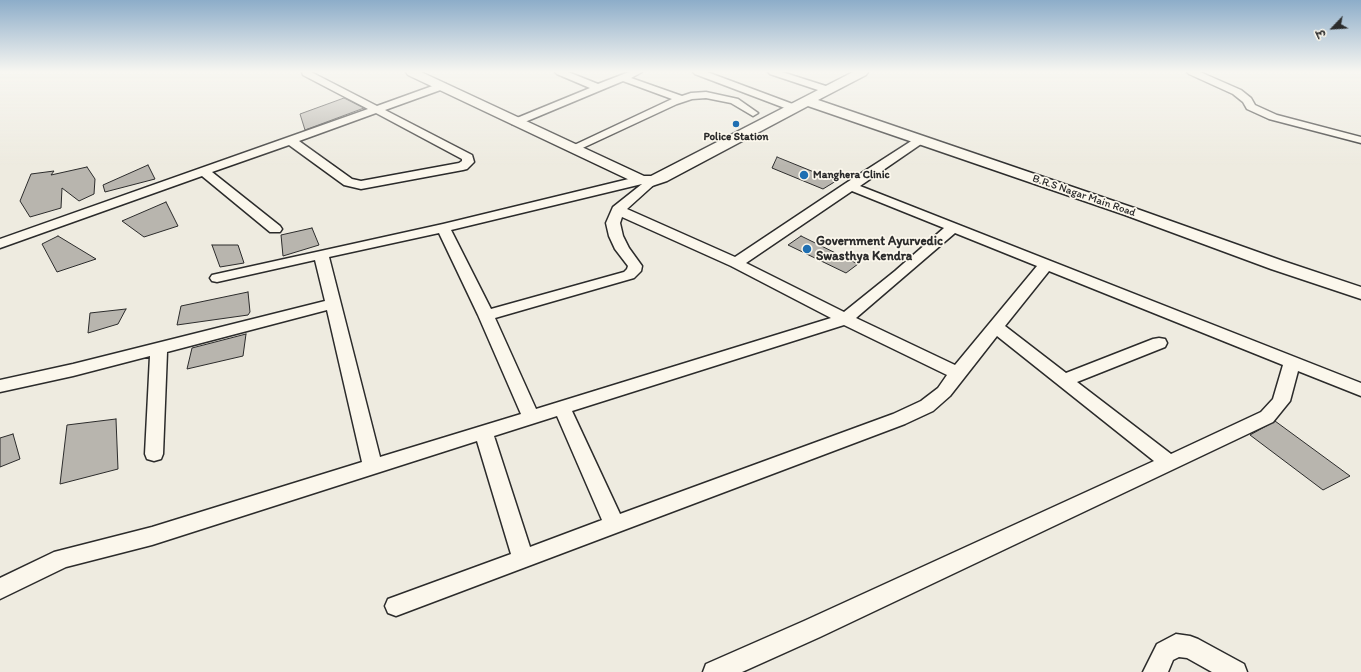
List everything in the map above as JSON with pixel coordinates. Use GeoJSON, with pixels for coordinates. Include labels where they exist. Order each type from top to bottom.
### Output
{"type":"FeatureCollection","features":[{"type":"Feature","properties":{"kind":"street"},"geometry":{"type":"LineString","coordinates":[[290,140],[348,182],[360,185],[463,166],[468,162],[468,157],[365,103]]}},
{"type":"Feature","properties":{"kind":"street"},"geometry":{"type":"LineString","coordinates":[[0,244],[392,103]]}},
{"type":"Feature","properties":{"kind":"street"},"geometry":{"type":"LineString","coordinates":[[478,103],[574,149],[646,180]]}},
{"type":"Feature","properties":{"kind":"street"},"geometry":{"type":"LineString","coordinates":[[516,122],[561,103]]}},
{"type":"Feature","properties":{"kind":"street"},"geometry":{"type":"LineString","coordinates":[[574,149],[672,103]]}},
{"type":"Feature","properties":{"kind":"street"},"geometry":{"type":"LineString","coordinates":[[739,103],[753,113]]}},
{"type":"Feature","properties":{"kind":"street"},"geometry":{"type":"LineString","coordinates":[[796,103],[801,105]]}},
{"type":"Feature","properties":{"kind":"street"},"geometry":{"type":"LineString","coordinates":[[217,278],[443,228],[646,180],[662,178],[804,103]]}},
{"type":"Feature","properties":{"kind":"street"},"geometry":{"type":"LineString","coordinates":[[1249,103],[1251,107],[1259,112],[1356,139],[1361,133]]}},
{"type":"Feature","properties":{"kind":"street","name":"B.R.S Nagar Main Road"},"geometry":{"type":"LineString","coordinates":[[801,105],[920,140],[1131,212],[1276,265],[1361,293]]}},
{"type":"Feature","properties":{"kind":"street"},"geometry":{"type":"LineString","coordinates":[[736,263],[920,140]]}},
{"type":"Feature","properties":{"kind":"street"},"geometry":{"type":"LineString","coordinates":[[203,171],[275,229]]}},
{"type":"Feature","properties":{"kind":"street"},"geometry":{"type":"LineString","coordinates":[[486,315],[579,290],[629,275],[634,272],[635,266],[622,249],[616,236],[613,223],[618,210],[646,180]]}},
{"type":"Feature","properties":{"kind":"street"},"geometry":{"type":"LineString","coordinates":[[850,186],[1361,390]]}},
{"type":"Feature","properties":{"kind":"street"},"geometry":{"type":"LineString","coordinates":[[618,210],[736,263],[844,319],[958,373]]}},
{"type":"Feature","properties":{"kind":"street"},"geometry":{"type":"LineString","coordinates":[[443,228],[486,315],[531,417]]}},
{"type":"Feature","properties":{"kind":"street"},"geometry":{"type":"LineString","coordinates":[[0,590],[62,559],[159,534],[844,319],[900,274],[952,228]]}},
{"type":"Feature","properties":{"kind":"street"},"geometry":{"type":"LineString","coordinates":[[321,255],[373,467]]}},
{"type":"Feature","properties":{"kind":"street"},"geometry":{"type":"LineString","coordinates":[[396,606],[900,419],[927,406],[944,392],[1046,265]]}},
{"type":"Feature","properties":{"kind":"street"},"geometry":{"type":"LineString","coordinates":[[0,386],[73,370],[333,304]]}},
{"type":"Feature","properties":{"kind":"street"},"geometry":{"type":"LineString","coordinates":[[996,327],[1169,462]]}},
{"type":"Feature","properties":{"kind":"street"},"geometry":{"type":"LineString","coordinates":[[1064,380],[1159,342]]}},
{"type":"Feature","properties":{"kind":"street"},"geometry":{"type":"LineString","coordinates":[[154,454],[159,348]]}},
{"type":"Feature","properties":{"kind":"street"},"geometry":{"type":"LineString","coordinates":[[715,672],[812,630],[1267,417],[1281,401],[1292,363]]}},
{"type":"Feature","properties":{"kind":"street"},"geometry":{"type":"LineString","coordinates":[[562,408],[614,524]]}},
{"type":"Feature","properties":{"kind":"street"},"geometry":{"type":"LineString","coordinates":[[484,433],[523,558]]}},
{"type":"Feature","properties":{"kind":"street"},"geometry":{"type":"LineString","coordinates":[[1155,672],[1165,652],[1176,645],[1190,647],[1235,672]]}},
{"type":"Feature","properties":{"kind":"building"},"geometry":{"type":"Polygon","coordinates":[[[329,103],[355,103],[364,108],[305,130],[300,114],[329,103]]]}},
{"type":"Feature","properties":{"kind":"building"},"geometry":{"type":"Polygon","coordinates":[[[777,157],[836,181],[823,189],[772,168],[777,157]]]}},
{"type":"Feature","properties":{"kind":"building"},"geometry":{"type":"Polygon","coordinates":[[[148,165],[155,179],[105,192],[103,185],[148,165]]]}},
{"type":"Feature","properties":{"kind":"building"},"geometry":{"type":"Polygon","coordinates":[[[87,167],[95,179],[94,194],[79,201],[62,188],[61,208],[30,217],[20,201],[31,174],[54,171],[51,175],[87,167]]]}},
{"type":"Feature","properties":{"kind":"building"},"geometry":{"type":"Polygon","coordinates":[[[166,202],[178,226],[144,237],[122,221],[166,202]]]}},
{"type":"Feature","properties":{"kind":"building"},"geometry":{"type":"Polygon","coordinates":[[[312,228],[319,245],[283,256],[281,235],[312,228]]]}},
{"type":"Feature","properties":{"kind":"building"},"geometry":{"type":"Polygon","coordinates":[[[58,236],[96,259],[57,272],[42,244],[58,236]]]}},
{"type":"Feature","properties":{"kind":"building"},"geometry":{"type":"Polygon","coordinates":[[[801,236],[858,264],[846,273],[788,245],[801,236]]]}},
{"type":"Feature","properties":{"kind":"building"},"geometry":{"type":"Polygon","coordinates":[[[212,245],[238,245],[244,263],[220,267],[212,245]]]}},
{"type":"Feature","properties":{"kind":"building"},"geometry":{"type":"Polygon","coordinates":[[[248,292],[250,312],[248,315],[177,325],[181,306],[248,292]]]}},
{"type":"Feature","properties":{"kind":"building"},"geometry":{"type":"Polygon","coordinates":[[[126,309],[118,324],[88,333],[90,313],[126,309]]]}},
{"type":"Feature","properties":{"kind":"building"},"geometry":{"type":"Polygon","coordinates":[[[246,334],[243,356],[187,369],[192,348],[246,334]]]}},
{"type":"Feature","properties":{"kind":"building"},"geometry":{"type":"Polygon","coordinates":[[[116,419],[118,469],[60,484],[67,425],[116,419]]]}},
{"type":"Feature","properties":{"kind":"building"},"geometry":{"type":"Polygon","coordinates":[[[1275,421],[1350,476],[1323,490],[1250,435],[1275,421]]]}},
{"type":"Feature","properties":{"kind":"building"},"geometry":{"type":"Polygon","coordinates":[[[13,434],[20,459],[0,467],[0,438],[13,434]]]}},
{"type":"Feature","properties":{"kind":"place","name":"Police Station"},"geometry":{"type":"Point","coordinates":[736,124]}},
{"type":"Feature","properties":{"kind":"place","name":"Manghera Clinic"},"geometry":{"type":"Point","coordinates":[804,175]}},
{"type":"Feature","properties":{"kind":"place","name":"Government Ayurvedic Swasthya Kendra"},"geometry":{"type":"Point","coordinates":[807,249]}}]}
